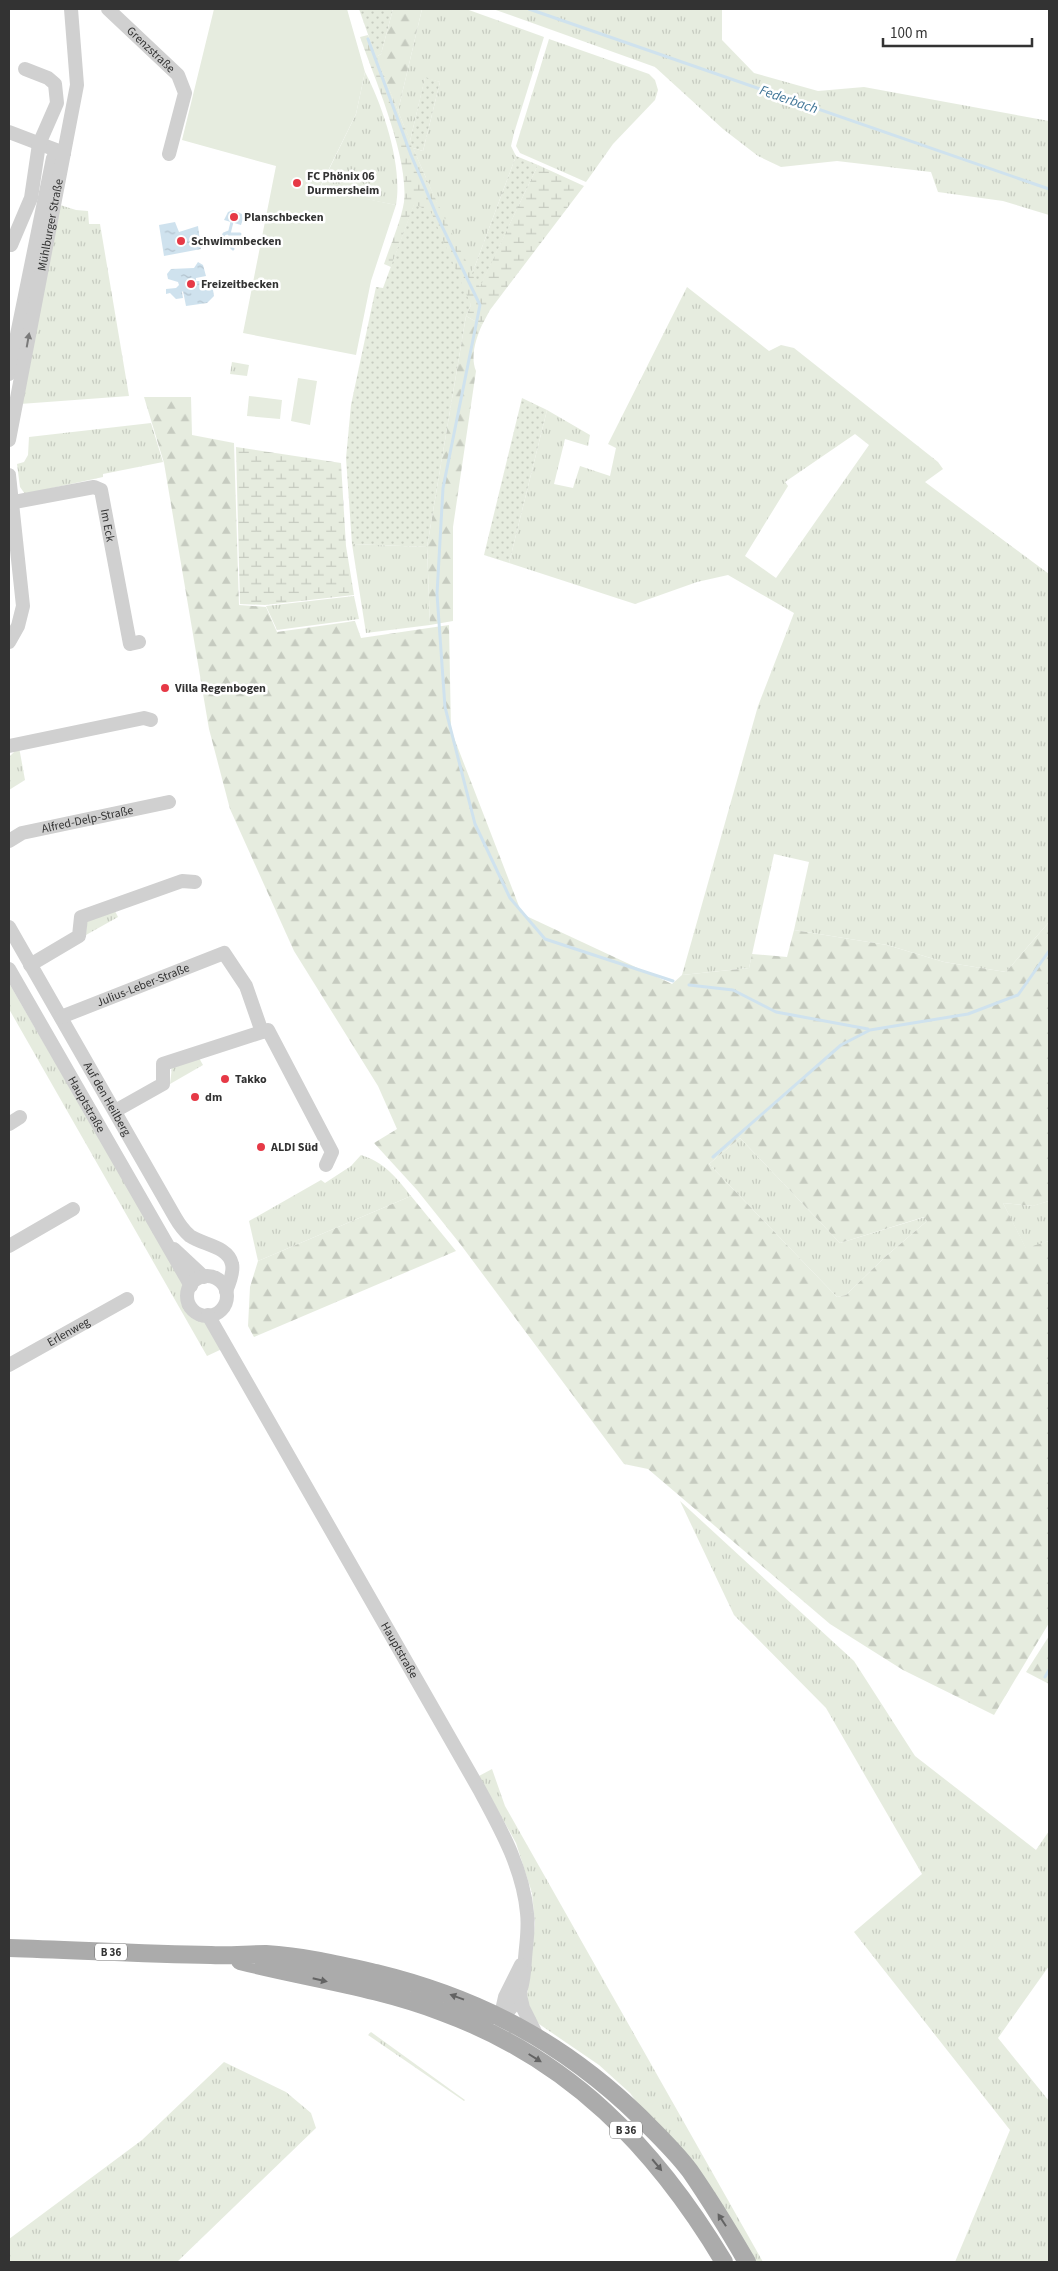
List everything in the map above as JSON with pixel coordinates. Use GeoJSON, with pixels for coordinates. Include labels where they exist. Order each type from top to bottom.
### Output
{"type":"FeatureCollection","features":[{"type":"Feature","properties":{"kind":"main road","name":"B 36"},"geometry":{"type":"LineString","coordinates":[[9,1948],[213,1956],[267,1954],[362,1970],[436,1990],[471,2003],[537,2036],[594,2076],[651,2128],[688,2170],[747,2262]]}},
{"type":"Feature","properties":{"kind":"main road","name":"B 36"},"geometry":{"type":"LineString","coordinates":[[213,1956],[410,2002],[441,2011],[493,2034],[565,2078],[625,2130],[679,2192],[724,2262]]}},
{"type":"Feature","properties":{"kind":"street","name":"Mühlburger Straße"},"geometry":{"type":"LineString","coordinates":[[13,374],[38,257],[64,154],[77,85],[71,9]]}},
{"type":"Feature","properties":{"kind":"street","name":"Grenzstraße"},"geometry":{"type":"LineString","coordinates":[[108,9],[178,75],[185,93],[169,154]]}},
{"type":"Feature","properties":{"kind":"street"},"geometry":{"type":"LineString","coordinates":[[25,69],[48,78],[55,84],[57,103],[39,144],[31,198],[10,244],[38,257]]}},
{"type":"Feature","properties":{"kind":"street"},"geometry":{"type":"LineString","coordinates":[[9,132],[64,154]]}},
{"type":"Feature","properties":{"kind":"street"},"geometry":{"type":"LineString","coordinates":[[9,440],[13,374]]}},
{"type":"Feature","properties":{"kind":"street"},"geometry":{"type":"LineString","coordinates":[[9,475],[10,503],[23,606],[18,626],[9,642]]}},
{"type":"Feature","properties":{"kind":"street","name":"Im Eck"},"geometry":{"type":"LineString","coordinates":[[10,503],[94,487],[101,490],[130,644],[139,642]]}},
{"type":"Feature","properties":{"kind":"street"},"geometry":{"type":"LineString","coordinates":[[9,746],[144,718],[152,720]]}},
{"type":"Feature","properties":{"kind":"street","name":"Alfred-Delp-Straße"},"geometry":{"type":"LineString","coordinates":[[9,841],[22,833],[169,802]]}},
{"type":"Feature","properties":{"kind":"street"},"geometry":{"type":"LineString","coordinates":[[30,965],[79,936],[81,917],[182,881],[196,882]]}},
{"type":"Feature","properties":{"kind":"street","name":"Auf den Heilberg"},"geometry":{"type":"LineString","coordinates":[[9,927],[149,1173],[183,1229],[198,1240],[223,1252]]}},
{"type":"Feature","properties":{"kind":"street","name":"Julius-Leber-Straße"},"geometry":{"type":"LineString","coordinates":[[61,1017],[224,953],[246,986],[262,1032]]}},
{"type":"Feature","properties":{"kind":"street","name":"Hauptstraße"},"geometry":{"type":"LineString","coordinates":[[9,969],[190,1286],[188,1294],[190,1306],[196,1312],[215,1312],[223,1343],[505,1839],[523,1888],[527,1914],[524,1976],[520,1995],[510,2011],[501,2017]]}},
{"type":"Feature","properties":{"kind":"street"},"geometry":{"type":"LineString","coordinates":[[115,1111],[163,1084],[163,1064],[268,1030],[332,1152],[326,1165]]}},
{"type":"Feature","properties":{"kind":"street"},"geometry":{"type":"LineString","coordinates":[[9,1246],[73,1209]]}},
{"type":"Feature","properties":{"kind":"street","name":"Hauptstraße"},"geometry":{"type":"LineString","coordinates":[[164,1240],[210,1277],[223,1284],[226,1292]]}},
{"type":"Feature","properties":{"kind":"street"},"geometry":{"type":"LineString","coordinates":[[190,1286],[195,1281],[210,1277],[222,1266],[223,1252]]}},
{"type":"Feature","properties":{"kind":"street"},"geometry":{"type":"LineString","coordinates":[[215,1312],[226,1299],[232,1264],[223,1252]]}},
{"type":"Feature","properties":{"kind":"street","name":"Erlenweg"},"geometry":{"type":"LineString","coordinates":[[10,1360],[127,1299]]}},
{"type":"Feature","properties":{"kind":"street","name":"Hauptstraße"},"geometry":{"type":"LineString","coordinates":[[493,2034],[501,2017],[505,1997],[525,1958]]}},
{"type":"Feature","properties":{"kind":"street"},"geometry":{"type":"LineString","coordinates":[[520,1995],[523,2008],[537,2036]]}},
{"type":"Feature","properties":{"kind":"green space","name":"FC Phönix 06 Durmersheim"},"geometry":{"type":"Polygon","coordinates":[[[214,9],[347,9],[365,72],[356,114],[319,189],[396,205],[371,281],[356,355],[243,333],[276,166],[182,140],[214,9]]]}},
{"type":"Feature","properties":{"kind":"green space"},"geometry":{"type":"Polygon","coordinates":[[[359,9],[393,9],[381,54],[376,57],[359,9]]]}},
{"type":"Feature","properties":{"kind":"green space"},"geometry":{"type":"Polygon","coordinates":[[[393,9],[422,9],[398,111],[376,57],[381,54],[393,9]]]}},
{"type":"Feature","properties":{"kind":"green space"},"geometry":{"type":"Polygon","coordinates":[[[422,9],[466,9],[544,37],[514,133],[511,146],[516,156],[472,274],[453,240],[413,148],[423,151],[440,82],[425,78],[410,141],[398,111],[422,9]]]}},
{"type":"Feature","properties":{"kind":"green space"},"geometry":{"type":"Polygon","coordinates":[[[493,9],[722,9],[722,40],[754,73],[818,91],[864,87],[1049,121],[1049,215],[1003,201],[938,192],[931,172],[837,161],[781,167],[758,156],[723,129],[655,67],[493,9]]]}},
{"type":"Feature","properties":{"kind":"green space"},"geometry":{"type":"Polygon","coordinates":[[[368,35],[433,194],[480,286],[538,165],[584,186],[490,310],[482,325],[466,316],[471,305],[414,205],[391,267],[384,264],[403,209],[404,184],[390,119],[360,37],[368,35]]]}},
{"type":"Feature","properties":{"kind":"green space"},"geometry":{"type":"Polygon","coordinates":[[[549,39],[649,74],[655,80],[658,90],[655,100],[613,144],[586,182],[520,153],[516,146],[549,39]]]}},
{"type":"Feature","properties":{"kind":"green space"},"geometry":{"type":"Polygon","coordinates":[[[365,72],[385,119],[390,137],[397,173],[396,205],[319,190],[356,114],[365,72]]]}},
{"type":"Feature","properties":{"kind":"green space"},"geometry":{"type":"Polygon","coordinates":[[[425,77],[440,82],[423,151],[413,148],[410,141],[425,77]]]}},
{"type":"Feature","properties":{"kind":"green space"},"geometry":{"type":"Polygon","coordinates":[[[516,156],[538,165],[480,287],[472,274],[516,156]]]}},
{"type":"Feature","properties":{"kind":"green space"},"geometry":{"type":"Polygon","coordinates":[[[414,204],[431,212],[471,305],[466,316],[427,547],[352,544],[346,458],[351,405],[376,287],[383,288],[414,204]]]}},
{"type":"Feature","properties":{"kind":"green space"},"geometry":{"type":"Polygon","coordinates":[[[60,205],[76,210],[88,211],[89,224],[100,224],[129,396],[20,404],[60,205]]]}},
{"type":"Feature","properties":{"kind":"green space"},"geometry":{"type":"Polygon","coordinates":[[[687,287],[769,351],[781,345],[794,348],[938,462],[943,469],[925,482],[1049,574],[1049,922],[1006,972],[944,962],[887,945],[794,930],[809,862],[774,854],[749,968],[682,975],[758,706],[794,613],[728,575],[697,582],[635,604],[509,563],[547,410],[590,435],[588,446],[565,439],[554,484],[573,488],[580,466],[610,476],[616,448],[608,444],[687,287]],[[855,434],[785,482],[788,486],[745,556],[776,578],[869,445],[855,434]]]}},
{"type":"Feature","properties":{"kind":"green space"},"geometry":{"type":"Polygon","coordinates":[[[466,316],[482,325],[474,348],[474,366],[476,371],[453,527],[453,621],[430,625],[427,547],[466,316]]]}},
{"type":"Feature","properties":{"kind":"green space"},"geometry":{"type":"Polygon","coordinates":[[[232,362],[249,365],[247,376],[230,374],[232,362]]]}},
{"type":"Feature","properties":{"kind":"green space"},"geometry":{"type":"Polygon","coordinates":[[[298,378],[317,381],[310,425],[291,421],[298,378]]]}},
{"type":"Feature","properties":{"kind":"green space"},"geometry":{"type":"Polygon","coordinates":[[[249,396],[282,400],[280,419],[247,416],[249,396]]]}},
{"type":"Feature","properties":{"kind":"green space"},"geometry":{"type":"Polygon","coordinates":[[[144,397],[191,397],[192,435],[234,443],[239,605],[266,607],[277,632],[355,621],[361,638],[449,625],[451,730],[522,914],[672,984],[682,975],[749,968],[752,954],[787,957],[794,930],[887,945],[944,962],[1006,972],[1049,922],[1049,1201],[1033,1206],[1003,1203],[1026,1248],[1049,1241],[1049,1623],[994,1715],[903,1670],[830,1624],[648,1469],[624,1464],[461,1245],[417,1190],[374,1143],[397,1129],[378,1086],[294,951],[230,809],[209,729],[164,463],[144,397]],[[740,1138],[709,1164],[837,1297],[846,1295],[885,1257],[927,1221],[924,1217],[840,1243],[740,1138]]]}},
{"type":"Feature","properties":{"kind":"green space"},"geometry":{"type":"Polygon","coordinates":[[[522,398],[547,410],[509,563],[484,555],[522,398]]]}},
{"type":"Feature","properties":{"kind":"green space"},"geometry":{"type":"Polygon","coordinates":[[[151,423],[163,462],[103,474],[103,477],[25,494],[20,487],[17,464],[24,462],[28,455],[29,437],[151,423]]]}},
{"type":"Feature","properties":{"kind":"green space"},"geometry":{"type":"Polygon","coordinates":[[[236,447],[341,463],[346,546],[354,595],[265,605],[240,604],[236,447]]]}},
{"type":"Feature","properties":{"kind":"green space"},"geometry":{"type":"Polygon","coordinates":[[[352,544],[427,547],[430,625],[366,633],[352,544]]]}},
{"type":"Feature","properties":{"kind":"green space"},"geometry":{"type":"Polygon","coordinates":[[[354,596],[359,619],[277,630],[266,606],[354,596]]]}},
{"type":"Feature","properties":{"kind":"green space"},"geometry":{"type":"Polygon","coordinates":[[[19,747],[25,780],[9,790],[10,756],[19,747]]]}},
{"type":"Feature","properties":{"kind":"green space"},"geometry":{"type":"Polygon","coordinates":[[[114,909],[118,917],[86,935],[87,919],[114,909]]]}},
{"type":"Feature","properties":{"kind":"green space"},"geometry":{"type":"Polygon","coordinates":[[[9,983],[185,1286],[186,1301],[190,1309],[208,1321],[222,1349],[207,1356],[9,1009],[9,983]]]}},
{"type":"Feature","properties":{"kind":"green space"},"geometry":{"type":"Polygon","coordinates":[[[199,1058],[203,1065],[170,1084],[172,1067],[199,1058]]]}},
{"type":"Feature","properties":{"kind":"green space"},"geometry":{"type":"Polygon","coordinates":[[[740,1138],[840,1243],[925,1217],[927,1221],[885,1257],[846,1295],[837,1297],[709,1164],[740,1138]]]}},
{"type":"Feature","properties":{"kind":"green space"},"geometry":{"type":"Polygon","coordinates":[[[361,1155],[383,1166],[411,1196],[258,1261],[249,1221],[321,1180],[325,1183],[351,1166],[361,1155]]]}},
{"type":"Feature","properties":{"kind":"green space"},"geometry":{"type":"Polygon","coordinates":[[[411,1196],[456,1251],[254,1337],[248,1326],[250,1287],[258,1261],[411,1196]]]}},
{"type":"Feature","properties":{"kind":"green space"},"geometry":{"type":"Polygon","coordinates":[[[1049,1201],[1049,1241],[1026,1249],[1003,1203],[1032,1206],[1049,1201]]]}},
{"type":"Feature","properties":{"kind":"green space"},"geometry":{"type":"Polygon","coordinates":[[[680,1501],[854,1661],[915,1756],[1036,1850],[1049,1831],[1049,1966],[998,2038],[1049,2101],[1049,2262],[955,2262],[1010,2130],[854,1932],[922,1874],[826,1708],[734,1615],[680,1501]]]}},
{"type":"Feature","properties":{"kind":"green space"},"geometry":{"type":"Polygon","coordinates":[[[1049,1636],[1049,1684],[1026,1672],[1049,1636]]]}},
{"type":"Feature","properties":{"kind":"green space"},"geometry":{"type":"Polygon","coordinates":[[[492,1769],[505,1806],[763,2262],[754,2262],[630,2093],[599,2065],[539,2024],[533,2016],[529,2008],[527,1996],[535,1924],[532,1893],[516,1843],[479,1776],[492,1769]]]}},
{"type":"Feature","properties":{"kind":"green space"},"geometry":{"type":"Polygon","coordinates":[[[371,2032],[465,2100],[368,2035],[371,2032]]]}},
{"type":"Feature","properties":{"kind":"green space"},"geometry":{"type":"Polygon","coordinates":[[[224,2062],[286,2092],[311,2113],[316,2128],[177,2262],[9,2262],[9,2239],[142,2140],[224,2062]]]}},
{"type":"Feature","properties":{"kind":"water","name":"Planschbecken"},"geometry":{"type":"Polygon","coordinates":[[[233,210],[242,214],[241,225],[224,220],[228,212],[233,210]]]}},
{"type":"Feature","properties":{"kind":"water","name":"Schwimmbecken"},"geometry":{"type":"Polygon","coordinates":[[[175,222],[179,232],[198,226],[201,249],[164,256],[159,225],[175,222]]]}},
{"type":"Feature","properties":{"kind":"water","name":"Freizeitbecken"},"geometry":{"type":"Polygon","coordinates":[[[198,262],[203,265],[206,276],[196,278],[196,281],[205,281],[212,284],[214,296],[207,303],[186,306],[183,291],[183,298],[176,299],[170,293],[166,294],[166,289],[176,288],[179,285],[178,282],[168,279],[167,274],[171,269],[194,268],[198,262]]]}},
{"type":"Feature","properties":{"kind":"waterway","name":"Federbach"},"geometry":{"type":"LineString","coordinates":[[529,9],[1049,189]]}},
{"type":"Feature","properties":{"kind":"waterway"},"geometry":{"type":"LineString","coordinates":[[368,39],[411,155],[437,216],[480,305],[443,488],[437,594],[445,707],[475,824],[510,898],[545,939],[673,981]]}},
{"type":"Feature","properties":{"kind":"waterway"},"geometry":{"type":"LineString","coordinates":[[232,222],[229,234],[240,234]]}},
{"type":"Feature","properties":{"kind":"waterway"},"geometry":{"type":"LineString","coordinates":[[229,232],[224,234],[222,238],[233,249]]}},
{"type":"Feature","properties":{"kind":"waterway"},"geometry":{"type":"LineString","coordinates":[[713,1157],[841,1045],[870,1030],[968,1014],[1018,995],[1049,951]]}},
{"type":"Feature","properties":{"kind":"waterway"},"geometry":{"type":"LineString","coordinates":[[689,985],[733,990],[776,1012],[868,1029]]}},
{"type":"Feature","properties":{"kind":"waterway"},"geometry":{"type":"LineString","coordinates":[[1045,1677],[1049,1670]]}},
{"type":"Feature","properties":{"kind":"place","name":"FC Phönix 06 Durmersheim"},"geometry":{"type":"Point","coordinates":[297,183]}},
{"type":"Feature","properties":{"kind":"place","name":"Planschbecken"},"geometry":{"type":"Point","coordinates":[234,217]}},
{"type":"Feature","properties":{"kind":"place","name":"Schwimmbecken"},"geometry":{"type":"Point","coordinates":[181,241]}},
{"type":"Feature","properties":{"kind":"place","name":"Freizeitbecken"},"geometry":{"type":"Point","coordinates":[191,284]}},
{"type":"Feature","properties":{"kind":"place","name":"Villa Regenbogen"},"geometry":{"type":"Point","coordinates":[165,688]}},
{"type":"Feature","properties":{"kind":"place","name":"Takko"},"geometry":{"type":"Point","coordinates":[225,1079]}},
{"type":"Feature","properties":{"kind":"place","name":"dm"},"geometry":{"type":"Point","coordinates":[195,1097]}},
{"type":"Feature","properties":{"kind":"place","name":"ALDI Süd"},"geometry":{"type":"Point","coordinates":[261,1147]}}]}
